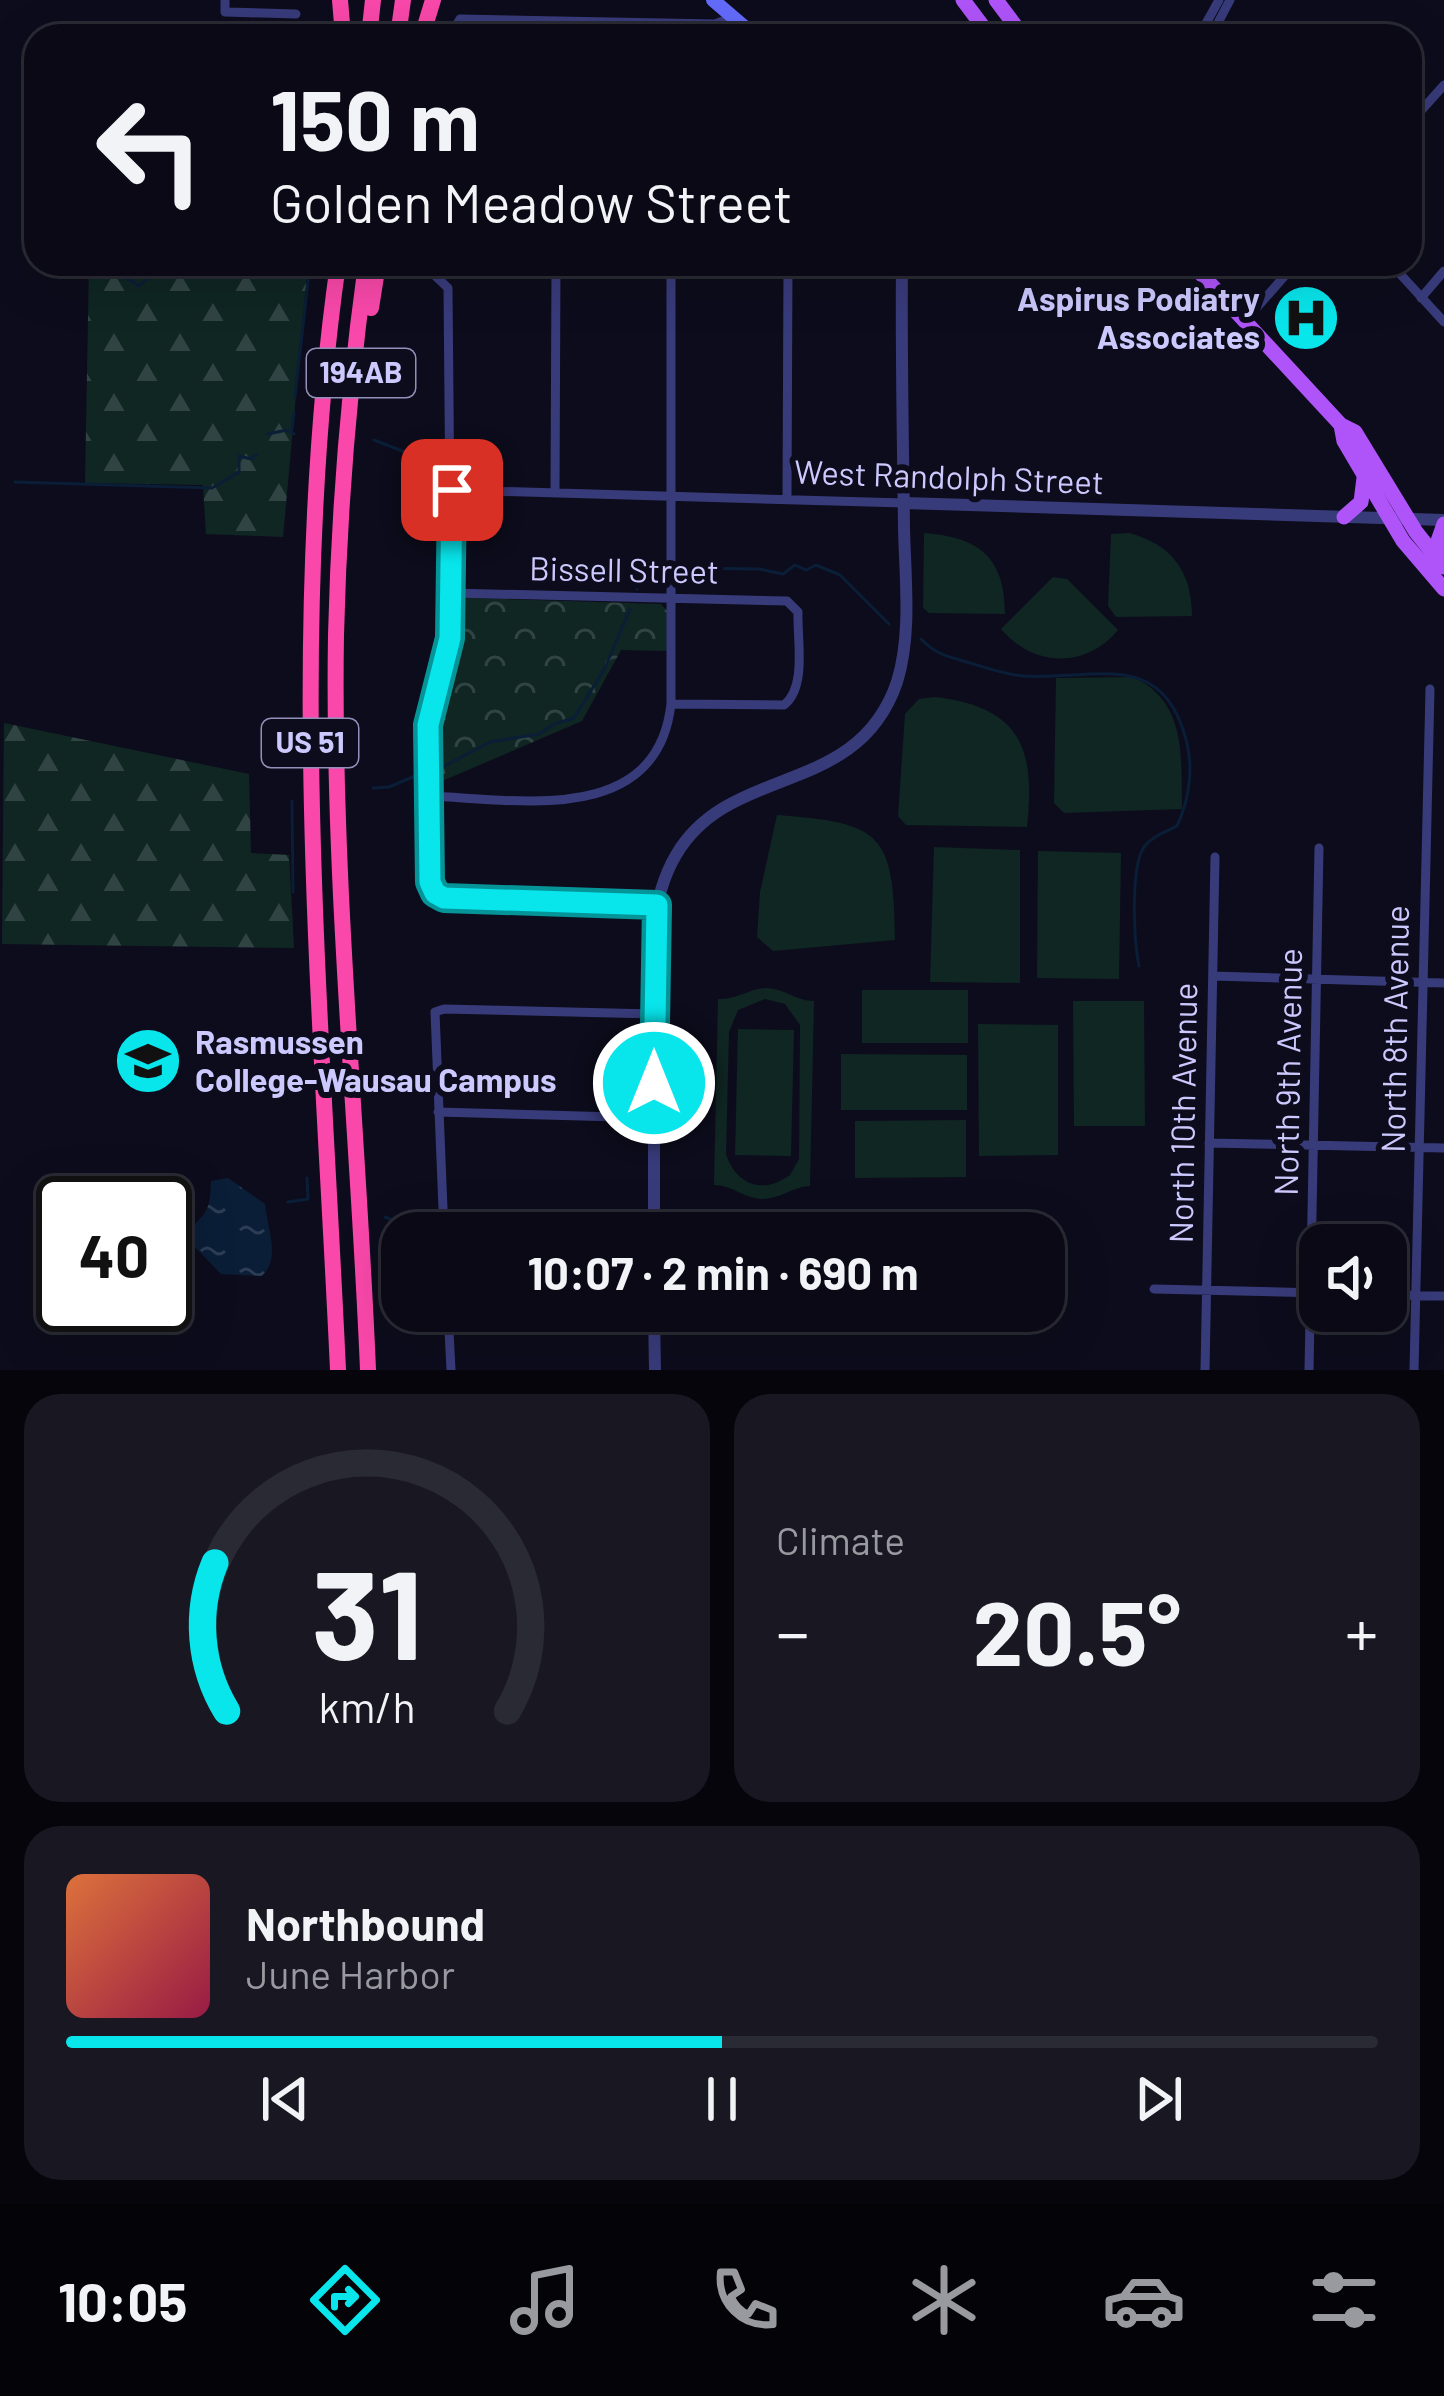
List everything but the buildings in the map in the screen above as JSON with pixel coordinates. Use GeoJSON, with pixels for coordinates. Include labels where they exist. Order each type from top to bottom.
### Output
{"type":"FeatureCollection","features":[{"type":"Feature","properties":{"kind":"highway","name":"US 51"},"geometry":{"type":"LineString","coordinates":[[334,276],[312,521],[309,698],[338,1370]]}},
{"type":"Feature","properties":{"kind":"highway","name":"US 51"},"geometry":{"type":"LineString","coordinates":[[364,276],[352,375],[336,634],[337,750],[368,1370]]}},
{"type":"Feature","properties":{"kind":"highway","name":"194AB"},"geometry":{"type":"LineString","coordinates":[[345,481],[376,276]]}},
{"type":"Feature","properties":{"kind":"main road"},"geometry":{"type":"LineString","coordinates":[[713,0],[741,24]]}},
{"type":"Feature","properties":{"kind":"main road"},"geometry":{"type":"LineString","coordinates":[[963,0],[982,24]]}},
{"type":"Feature","properties":{"kind":"main road"},"geometry":{"type":"LineString","coordinates":[[1204,276],[1359,439],[1398,518],[1444,590]]}},
{"type":"Feature","properties":{"kind":"main road"},"geometry":{"type":"LineString","coordinates":[[1341,425],[1344,441],[1364,475],[1444,567]]}},
{"type":"Feature","properties":{"kind":"main road"},"geometry":{"type":"LineString","coordinates":[[1344,517],[1361,502],[1364,475]]}},
{"type":"Feature","properties":{"kind":"main road"},"geometry":{"type":"LineString","coordinates":[[1444,522],[1437,544],[1444,557]]}},
{"type":"Feature","properties":{"kind":"street"},"geometry":{"type":"LineString","coordinates":[[225,6],[296,14]]}},
{"type":"Feature","properties":{"kind":"street"},"geometry":{"type":"LineString","coordinates":[[454,24],[455,20],[556,20],[715,24],[733,17]]}},
{"type":"Feature","properties":{"kind":"street"},"geometry":{"type":"LineString","coordinates":[[1422,110],[1444,85]]}},
{"type":"Feature","properties":{"kind":"street"},"geometry":{"type":"LineString","coordinates":[[1421,298],[1444,271]]}},
{"type":"Feature","properties":{"kind":"street"},"geometry":{"type":"LineString","coordinates":[[434,276],[450,293],[452,490],[448,650],[428,725],[429,874],[435,893],[447,899],[657,905]]}},
{"type":"Feature","properties":{"kind":"street"},"geometry":{"type":"LineString","coordinates":[[555,493],[556,276]]}},
{"type":"Feature","properties":{"kind":"street"},"geometry":{"type":"LineString","coordinates":[[428,796],[567,800],[604,794],[650,759],[667,728],[673,495],[671,276]]}},
{"type":"Feature","properties":{"kind":"street"},"geometry":{"type":"LineString","coordinates":[[787,499],[788,276]]}},
{"type":"Feature","properties":{"kind":"street"},"geometry":{"type":"LineString","coordinates":[[654,1212],[657,905],[676,854],[714,812],[747,794],[821,767],[864,735],[896,682],[904,613],[902,276]]}},
{"type":"Feature","properties":{"kind":"street"},"geometry":{"type":"LineString","coordinates":[[1246,320],[1284,276]]}},
{"type":"Feature","properties":{"kind":"street"},"geometry":{"type":"LineString","coordinates":[[1402,276],[1444,322]]}},
{"type":"Feature","properties":{"kind":"street","name":"West Randolph Street"},"geometry":{"type":"LineString","coordinates":[[452,490],[1444,522]]}},
{"type":"Feature","properties":{"kind":"street","name":"Bissell Street"},"geometry":{"type":"LineString","coordinates":[[452,593],[787,601],[795,605],[797,688],[790,702],[784,706],[671,704]]}},
{"type":"Feature","properties":{"kind":"street","name":"North 8th Avenue"},"geometry":{"type":"LineString","coordinates":[[1414,1370],[1430,688]]}},
{"type":"Feature","properties":{"kind":"street","name":"North 9th Avenue"},"geometry":{"type":"LineString","coordinates":[[1315,1224],[1319,848]]}},
{"type":"Feature","properties":{"kind":"street","name":"North 10th Avenue"},"geometry":{"type":"LineString","coordinates":[[1204,1370],[1215,857]]}},
{"type":"Feature","properties":{"kind":"street"},"geometry":{"type":"LineString","coordinates":[[1213,976],[1444,983]]}},
{"type":"Feature","properties":{"kind":"street"},"geometry":{"type":"LineString","coordinates":[[443,1212],[433,1018],[438,1010],[654,1014]]}},
{"type":"Feature","properties":{"kind":"street"},"geometry":{"type":"LineString","coordinates":[[438,1112],[654,1118]]}},
{"type":"Feature","properties":{"kind":"street"},"geometry":{"type":"LineString","coordinates":[[1209,1143],[1444,1148]]}},
{"type":"Feature","properties":{"kind":"street"},"geometry":{"type":"LineString","coordinates":[[1154,1289],[1299,1293]]}},
{"type":"Feature","properties":{"kind":"street"},"geometry":{"type":"LineString","coordinates":[[1407,1295],[1444,1296]]}},
{"type":"Feature","properties":{"kind":"street"},"geometry":{"type":"LineString","coordinates":[[449,1332],[451,1370]]}},
{"type":"Feature","properties":{"kind":"street"},"geometry":{"type":"LineString","coordinates":[[655,1332],[655,1370]]}},
{"type":"Feature","properties":{"kind":"street","name":"North 9th Avenue"},"geometry":{"type":"LineString","coordinates":[[1309,1370],[1312,1332]]}},
{"type":"Feature","properties":{"kind":"green space"},"geometry":{"type":"Polygon","coordinates":[[[89,276],[307,276],[283,537],[206,534],[203,485],[85,483],[89,276]]]}},
{"type":"Feature","properties":{"kind":"green space"},"geometry":{"type":"Polygon","coordinates":[[[924,533],[960,539],[985,554],[1000,578],[1005,614],[929,613],[923,608],[924,533]]]}},
{"type":"Feature","properties":{"kind":"green space"},"geometry":{"type":"Polygon","coordinates":[[[1129,533],[1157,544],[1176,562],[1188,586],[1192,616],[1116,617],[1108,606],[1111,534],[1129,533]]]}},
{"type":"Feature","properties":{"kind":"green space"},"geometry":{"type":"Polygon","coordinates":[[[1053,577],[1067,579],[1118,630],[1091,652],[1075,657],[1044,656],[1028,651],[1001,629],[1053,577]]]}},
{"type":"Feature","properties":{"kind":"green space"},"geometry":{"type":"Polygon","coordinates":[[[458,601],[661,604],[667,611],[667,651],[621,650],[582,721],[433,785],[434,720],[455,650],[458,601]]]}},
{"type":"Feature","properties":{"kind":"green space"},"geometry":{"type":"Polygon","coordinates":[[[1133,677],[1151,688],[1172,716],[1180,751],[1182,809],[1064,813],[1054,803],[1056,678],[1133,677]]]}},
{"type":"Feature","properties":{"kind":"green space"},"geometry":{"type":"Polygon","coordinates":[[[935,697],[986,710],[1016,735],[1028,774],[1027,827],[906,825],[898,816],[905,714],[919,699],[935,697]]]}},
{"type":"Feature","properties":{"kind":"green space"},"geometry":{"type":"Polygon","coordinates":[[[4,723],[249,774],[251,853],[289,855],[294,948],[2,944],[4,723]]]}},
{"type":"Feature","properties":{"kind":"green space"},"geometry":{"type":"Polygon","coordinates":[[[777,815],[840,823],[875,840],[891,876],[895,940],[773,951],[757,937],[760,892],[777,815]]]}},
{"type":"Feature","properties":{"kind":"green space"},"geometry":{"type":"Polygon","coordinates":[[[934,847],[1020,850],[1020,983],[930,982],[934,847]]]}},
{"type":"Feature","properties":{"kind":"green space"},"geometry":{"type":"Polygon","coordinates":[[[1038,851],[1121,853],[1119,979],[1037,978],[1038,851]]]}},
{"type":"Feature","properties":{"kind":"green space"},"geometry":{"type":"Polygon","coordinates":[[[759,989],[814,1001],[810,1186],[762,1199],[714,1185],[718,999],[759,989]],[[765,999],[738,1010],[729,1032],[726,1154],[736,1173],[752,1184],[780,1181],[790,1175],[799,1159],[800,1025],[785,1004],[765,999]]]}},
{"type":"Feature","properties":{"kind":"green space"},"geometry":{"type":"Polygon","coordinates":[[[862,990],[968,990],[968,1043],[862,1043],[862,990]]]}},
{"type":"Feature","properties":{"kind":"green space"},"geometry":{"type":"Polygon","coordinates":[[[1073,1001],[1144,1001],[1145,1126],[1074,1126],[1073,1001]]]}},
{"type":"Feature","properties":{"kind":"green space"},"geometry":{"type":"Polygon","coordinates":[[[978,1024],[1058,1025],[1058,1155],[979,1156],[978,1024]]]}},
{"type":"Feature","properties":{"kind":"green space"},"geometry":{"type":"Polygon","coordinates":[[[738,1029],[794,1030],[791,1156],[735,1155],[738,1029]]]}},
{"type":"Feature","properties":{"kind":"green space"},"geometry":{"type":"Polygon","coordinates":[[[841,1054],[967,1055],[967,1110],[841,1110],[841,1054]]]}},
{"type":"Feature","properties":{"kind":"green space"},"geometry":{"type":"Polygon","coordinates":[[[966,1120],[966,1177],[855,1178],[855,1121],[966,1120]]]}},
{"type":"Feature","properties":{"kind":"water"},"geometry":{"type":"Polygon","coordinates":[[[228,1178],[265,1204],[272,1252],[262,1276],[221,1274],[192,1244],[192,1230],[206,1212],[211,1181],[228,1178]]]}},
{"type":"Feature","properties":{"kind":"waterway"},"geometry":{"type":"LineString","coordinates":[[117,276],[139,286],[150,276]]}},
{"type":"Feature","properties":{"kind":"waterway"},"geometry":{"type":"LineString","coordinates":[[295,396],[309,276]]}},
{"type":"Feature","properties":{"kind":"waterway"},"geometry":{"type":"LineString","coordinates":[[292,429],[294,413]]}},
{"type":"Feature","properties":{"kind":"waterway"},"geometry":{"type":"LineString","coordinates":[[268,434],[287,430],[294,434]]}},
{"type":"Feature","properties":{"kind":"waterway"},"geometry":{"type":"LineString","coordinates":[[374,440],[405,452],[441,450]]}},
{"type":"Feature","properties":{"kind":"waterway"},"geometry":{"type":"LineString","coordinates":[[15,482],[212,488],[239,472],[239,456],[251,459],[257,455]]}},
{"type":"Feature","properties":{"kind":"waterway"},"geometry":{"type":"LineString","coordinates":[[637,589],[649,567],[664,565]]}},
{"type":"Feature","properties":{"kind":"waterway"},"geometry":{"type":"LineString","coordinates":[[684,568],[783,574],[795,565],[806,570],[816,565],[840,575],[889,624]]}},
{"type":"Feature","properties":{"kind":"waterway"},"geometry":{"type":"LineString","coordinates":[[439,769],[490,742],[539,734],[574,718],[605,668],[630,609]]}},
{"type":"Feature","properties":{"kind":"waterway"},"geometry":{"type":"LineString","coordinates":[[921,639],[943,655],[1015,675],[1120,674],[1140,679],[1159,690],[1174,708],[1188,747],[1189,781],[1177,826],[1151,840],[1140,857],[1134,905],[1139,966]]}},
{"type":"Feature","properties":{"kind":"waterway"},"geometry":{"type":"LineString","coordinates":[[373,788],[415,776]]}},
{"type":"Feature","properties":{"kind":"waterway"},"geometry":{"type":"LineString","coordinates":[[292,801],[293,892]]}},
{"type":"Feature","properties":{"kind":"waterway"},"geometry":{"type":"LineString","coordinates":[[288,1202],[308,1199],[307,1178]]}},
{"type":"Feature","properties":{"kind":"place","name":"Aspirus Podiatry Associates"},"geometry":{"type":"Point","coordinates":[1306,318]}},
{"type":"Feature","properties":{"kind":"place","name":"Rasmussen College-Wausau Campus"},"geometry":{"type":"Point","coordinates":[148,1061]}},
{"type":"Feature","properties":{"kind":"route"},"geometry":{"type":"LineString","coordinates":[[452,490],[450,638],[428,725],[430,882],[444,898],[657,905],[654,1083]]}}]}
